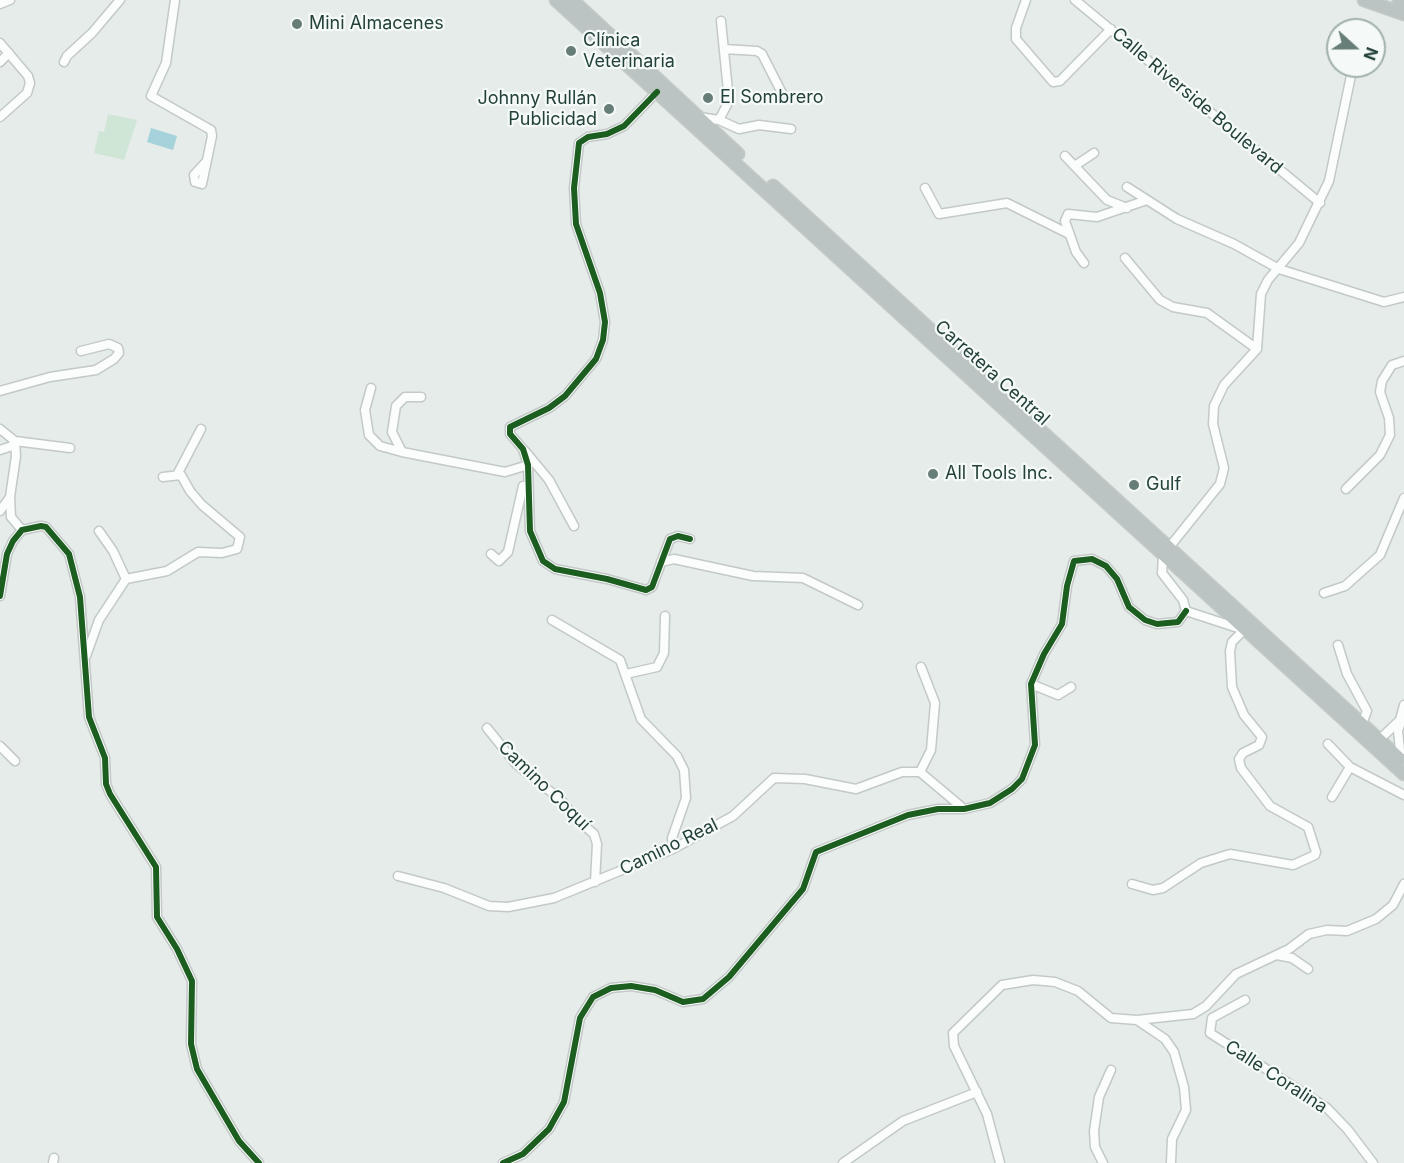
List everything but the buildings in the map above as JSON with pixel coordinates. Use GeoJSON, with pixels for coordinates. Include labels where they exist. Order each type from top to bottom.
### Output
{"type":"FeatureCollection","features":[{"type":"Feature","properties":{"kind":"highway"},"geometry":{"type":"LineString","coordinates":[[543,0],[564,3]]}},
{"type":"Feature","properties":{"kind":"highway"},"geometry":{"type":"LineString","coordinates":[[1364,0],[1404,14]]}},
{"type":"Feature","properties":{"kind":"highway"},"geometry":{"type":"LineString","coordinates":[[1399,0],[1404,2]]}},
{"type":"Feature","properties":{"kind":"highway","name":"Carretera Central"},"geometry":{"type":"LineString","coordinates":[[564,3],[657,92],[1166,552],[1402,761]]}},
{"type":"Feature","properties":{"kind":"highway","name":"Carretera Central"},"geometry":{"type":"LineString","coordinates":[[564,3],[698,117],[1166,552],[1244,630],[1404,774]]}},
{"type":"Feature","properties":{"kind":"street"},"geometry":{"type":"LineString","coordinates":[[0,4],[10,0]]}},
{"type":"Feature","properties":{"kind":"street"},"geometry":{"type":"LineString","coordinates":[[64,62],[120,0]]}},
{"type":"Feature","properties":{"kind":"street"},"geometry":{"type":"LineString","coordinates":[[175,0],[166,63],[151,96],[211,130],[206,162]]}},
{"type":"Feature","properties":{"kind":"street"},"geometry":{"type":"LineString","coordinates":[[1026,0],[1016,28],[1016,39],[1053,82],[1060,81],[1111,29]]}},
{"type":"Feature","properties":{"kind":"street","name":"Calle Riverside Boulevard"},"geometry":{"type":"LineString","coordinates":[[1075,0],[1320,203]]}},
{"type":"Feature","properties":{"kind":"street"},"geometry":{"type":"LineString","coordinates":[[718,120],[729,100],[721,21]]}},
{"type":"Feature","properties":{"kind":"street"},"geometry":{"type":"LineString","coordinates":[[0,43],[28,76],[29,89],[0,117]]}},
{"type":"Feature","properties":{"kind":"street"},"geometry":{"type":"LineString","coordinates":[[724,49],[757,51],[762,54],[782,93]]}},
{"type":"Feature","properties":{"kind":"street"},"geometry":{"type":"LineString","coordinates":[[0,62],[9,53]]}},
{"type":"Feature","properties":{"kind":"street"},"geometry":{"type":"LineString","coordinates":[[1186,611],[1183,600],[1162,573],[1166,552],[1221,484],[1224,468],[1213,424],[1214,406],[1224,385],[1257,349],[1261,294],[1268,280],[1299,243],[1320,203],[1329,181],[1338,147],[1351,78]]}},
{"type":"Feature","properties":{"kind":"street"},"geometry":{"type":"LineString","coordinates":[[574,526],[549,480],[510,434],[510,427],[549,408],[565,396],[596,359],[603,340],[605,322],[600,293],[576,224],[574,189],[579,143],[588,137],[607,134],[624,126],[657,92]]}},
{"type":"Feature","properties":{"kind":"street"},"geometry":{"type":"LineString","coordinates":[[698,117],[718,120],[739,129],[759,125],[791,129]]}},
{"type":"Feature","properties":{"kind":"street"},"geometry":{"type":"LineString","coordinates":[[1076,165],[1094,153]]}},
{"type":"Feature","properties":{"kind":"street"},"geometry":{"type":"LineString","coordinates":[[1065,156],[1107,200],[1127,208]]}},
{"type":"Feature","properties":{"kind":"street"},"geometry":{"type":"LineString","coordinates":[[1126,187],[1177,219],[1234,244],[1279,269],[1384,302],[1404,297]]}},
{"type":"Feature","properties":{"kind":"street"},"geometry":{"type":"LineString","coordinates":[[925,188],[939,214],[1007,203],[1069,234]]}},
{"type":"Feature","properties":{"kind":"street"},"geometry":{"type":"LineString","coordinates":[[1084,263],[1076,252],[1069,234],[1065,221],[1068,214],[1097,218],[1147,200]]}},
{"type":"Feature","properties":{"kind":"street"},"geometry":{"type":"LineString","coordinates":[[1125,258],[1160,300],[1173,307],[1207,313],[1257,349]]}},
{"type":"Feature","properties":{"kind":"street"},"geometry":{"type":"LineString","coordinates":[[0,391],[40,379],[96,370],[114,359],[119,353],[118,348],[109,344],[81,351]]}},
{"type":"Feature","properties":{"kind":"street"},"geometry":{"type":"LineString","coordinates":[[1346,489],[1380,455],[1390,435],[1389,418],[1380,392],[1382,381],[1392,365],[1404,361]]}},
{"type":"Feature","properties":{"kind":"street"},"geometry":{"type":"LineString","coordinates":[[371,388],[365,410],[369,435],[380,446],[505,472],[526,467]]}},
{"type":"Feature","properties":{"kind":"street"},"geometry":{"type":"LineString","coordinates":[[402,452],[392,432],[396,406],[405,397],[421,397]]}},
{"type":"Feature","properties":{"kind":"street"},"geometry":{"type":"LineString","coordinates":[[0,429],[15,441],[70,448]]}},
{"type":"Feature","properties":{"kind":"street"},"geometry":{"type":"LineString","coordinates":[[163,477],[178,473],[201,429]]}},
{"type":"Feature","properties":{"kind":"street"},"geometry":{"type":"LineString","coordinates":[[0,450],[12,446],[15,441]]}},
{"type":"Feature","properties":{"kind":"street"},"geometry":{"type":"LineString","coordinates":[[15,441],[16,456],[10,497],[11,517],[22,530]]}},
{"type":"Feature","properties":{"kind":"street"},"geometry":{"type":"LineString","coordinates":[[523,449],[530,531],[543,561],[555,569],[607,579],[632,588],[646,590],[652,587],[670,539],[678,536],[690,538]]}},
{"type":"Feature","properties":{"kind":"street"},"geometry":{"type":"LineString","coordinates":[[491,554],[500,561],[508,552],[523,495],[526,467]]}},
{"type":"Feature","properties":{"kind":"street"},"geometry":{"type":"LineString","coordinates":[[84,660],[99,620],[126,579],[167,571],[198,552],[222,553],[237,549],[240,537],[202,505],[178,473]]}},
{"type":"Feature","properties":{"kind":"street"},"geometry":{"type":"LineString","coordinates":[[0,511],[10,497]]}},
{"type":"Feature","properties":{"kind":"street"},"geometry":{"type":"LineString","coordinates":[[1323,593],[1344,586],[1380,555],[1404,498]]}},
{"type":"Feature","properties":{"kind":"street"},"geometry":{"type":"LineString","coordinates":[[22,530],[46,527],[69,554],[80,597],[89,717],[105,758],[110,794],[156,867],[157,917],[177,949],[192,981],[191,1044],[197,1070],[239,1141],[259,1163]]}},
{"type":"Feature","properties":{"kind":"street"},"geometry":{"type":"LineString","coordinates":[[0,596],[7,554],[22,530]]}},
{"type":"Feature","properties":{"kind":"street"},"geometry":{"type":"LineString","coordinates":[[99,531],[113,551],[126,579]]}},
{"type":"Feature","properties":{"kind":"street"},"geometry":{"type":"LineString","coordinates":[[661,562],[674,559],[753,576],[802,578],[858,605]]}},
{"type":"Feature","properties":{"kind":"street"},"geometry":{"type":"LineString","coordinates":[[503,1163],[523,1154],[549,1129],[564,1102],[579,1018],[593,997],[611,988],[631,986],[655,990],[683,1002],[703,999],[729,977],[803,889],[816,852],[908,815],[938,809],[964,809],[990,803],[1012,789],[1022,779],[1035,745],[1031,684],[1044,654],[1062,624],[1067,586],[1074,561],[1092,559],[1106,566],[1117,579],[1129,607],[1144,620],[1157,624],[1178,621],[1186,611]]}},
{"type":"Feature","properties":{"kind":"street"},"geometry":{"type":"LineString","coordinates":[[1186,611],[1244,630]]}},
{"type":"Feature","properties":{"kind":"street"},"geometry":{"type":"LineString","coordinates":[[626,674],[657,667],[664,653],[665,616]]}},
{"type":"Feature","properties":{"kind":"street"},"geometry":{"type":"LineString","coordinates":[[552,620],[620,660],[641,719],[677,756],[684,770],[686,798],[672,838],[673,849]]}},
{"type":"Feature","properties":{"kind":"street"},"geometry":{"type":"LineString","coordinates":[[1132,884],[1153,890],[1163,888],[1201,863],[1230,854],[1247,855],[1284,865],[1303,862],[1315,855],[1314,843],[1308,827],[1270,806],[1241,768],[1239,759],[1243,753],[1259,745],[1262,737],[1244,716],[1232,687],[1230,651],[1234,638],[1244,630]]}},
{"type":"Feature","properties":{"kind":"street"},"geometry":{"type":"LineString","coordinates":[[1338,645],[1347,674],[1367,711],[1362,724]]}},
{"type":"Feature","properties":{"kind":"street"},"geometry":{"type":"LineString","coordinates":[[921,667],[935,703],[931,750],[920,772],[964,809]]}},
{"type":"Feature","properties":{"kind":"street"},"geometry":{"type":"LineString","coordinates":[[1031,684],[1058,695],[1071,687]]}},
{"type":"Feature","properties":{"kind":"street"},"geometry":{"type":"LineString","coordinates":[[1402,761],[1400,720],[1404,705]]}},
{"type":"Feature","properties":{"kind":"street"},"geometry":{"type":"LineString","coordinates":[[1379,740],[1400,720],[1404,711]]}},
{"type":"Feature","properties":{"kind":"street","name":"Camino Coquí"},"geometry":{"type":"LineString","coordinates":[[487,728],[516,764],[561,800],[575,818],[594,834],[597,844],[595,882]]}},
{"type":"Feature","properties":{"kind":"street"},"geometry":{"type":"LineString","coordinates":[[1328,744],[1350,766],[1404,795]]}},
{"type":"Feature","properties":{"kind":"street"},"geometry":{"type":"LineString","coordinates":[[0,746],[15,761]]}},
{"type":"Feature","properties":{"kind":"street"},"geometry":{"type":"LineString","coordinates":[[1332,797],[1350,766]]}},
{"type":"Feature","properties":{"kind":"street","name":"Camino Real"},"geometry":{"type":"LineString","coordinates":[[398,876],[444,888],[489,906],[508,907],[554,898],[673,849],[733,816],[774,778],[805,779],[856,789],[902,772],[920,772]]}},
{"type":"Feature","properties":{"kind":"street"},"geometry":{"type":"LineString","coordinates":[[1000,1163],[987,1114],[954,1046],[953,1033],[1002,985],[1033,980],[1055,982],[1078,991],[1111,1018],[1137,1020],[1193,1014],[1206,1006],[1236,974],[1277,955],[1314,931],[1347,931],[1376,919],[1393,905],[1404,884]]}},
{"type":"Feature","properties":{"kind":"street"},"geometry":{"type":"LineString","coordinates":[[1277,955],[1292,958],[1308,969]]}},
{"type":"Feature","properties":{"kind":"street","name":"Calle Coralina"},"geometry":{"type":"LineString","coordinates":[[1245,1000],[1212,1018],[1210,1034],[1327,1108],[1348,1130],[1373,1163]]}},
{"type":"Feature","properties":{"kind":"street"},"geometry":{"type":"LineString","coordinates":[[1137,1020],[1147,1024],[1165,1039],[1174,1052],[1184,1087],[1186,1110],[1172,1139],[1171,1163]]}},
{"type":"Feature","properties":{"kind":"street"},"geometry":{"type":"LineString","coordinates":[[1103,1163],[1095,1147],[1094,1131],[1099,1096],[1111,1070]]}},
{"type":"Feature","properties":{"kind":"street"},"geometry":{"type":"LineString","coordinates":[[843,1163],[903,1121],[977,1092]]}},
{"type":"Feature","properties":{"kind":"green space"},"geometry":{"type":"Polygon","coordinates":[[[108,114],[137,120],[124,160],[94,153],[99,131],[104,132],[108,114]]]}},
{"type":"Feature","properties":{"kind":"water"},"geometry":{"type":"Polygon","coordinates":[[[151,128],[177,136],[173,150],[147,142],[151,128]]]}},
{"type":"Feature","properties":{"kind":"cycle path"},"geometry":{"type":"LineString","coordinates":[[657,92],[624,126],[607,134],[588,137],[579,143],[574,188],[576,224],[600,293],[605,322],[603,340],[596,359],[565,396],[549,408],[510,427],[510,434],[523,449],[528,465],[530,531],[543,561],[555,569],[607,579],[646,590],[652,587],[670,539],[678,536],[690,539]]}},
{"type":"Feature","properties":{"kind":"cycle path"},"geometry":{"type":"LineString","coordinates":[[0,596],[7,554],[13,541],[22,530],[46,527],[69,554],[80,597],[89,717],[105,758],[106,784],[156,867],[157,917],[177,949],[192,981],[191,1044],[197,1069],[239,1141],[259,1163]]}},
{"type":"Feature","properties":{"kind":"cycle path"},"geometry":{"type":"LineString","coordinates":[[503,1163],[523,1154],[549,1129],[564,1102],[580,1018],[593,997],[611,988],[631,986],[655,990],[683,1002],[703,999],[729,977],[803,889],[816,852],[908,815],[938,809],[964,809],[990,803],[1012,789],[1022,779],[1035,745],[1031,684],[1044,654],[1062,624],[1067,586],[1074,561],[1092,559],[1106,566],[1117,579],[1129,607],[1145,620],[1157,624],[1178,622],[1186,611]]}},
{"type":"Feature","properties":{"kind":"place","name":"Mini Almacenes"},"geometry":{"type":"Point","coordinates":[297,24]}},
{"type":"Feature","properties":{"kind":"place","name":"Clínica Veterinaria"},"geometry":{"type":"Point","coordinates":[571,51]}},
{"type":"Feature","properties":{"kind":"place","name":"El Sombrero"},"geometry":{"type":"Point","coordinates":[708,98]}},
{"type":"Feature","properties":{"kind":"place","name":"Johnny Rullán Publicidad"},"geometry":{"type":"Point","coordinates":[609,109]}},
{"type":"Feature","properties":{"kind":"place","name":"All Tools Inc."},"geometry":{"type":"Point","coordinates":[933,474]}},
{"type":"Feature","properties":{"kind":"place","name":"Gulf"},"geometry":{"type":"Point","coordinates":[1134,485]}}]}
